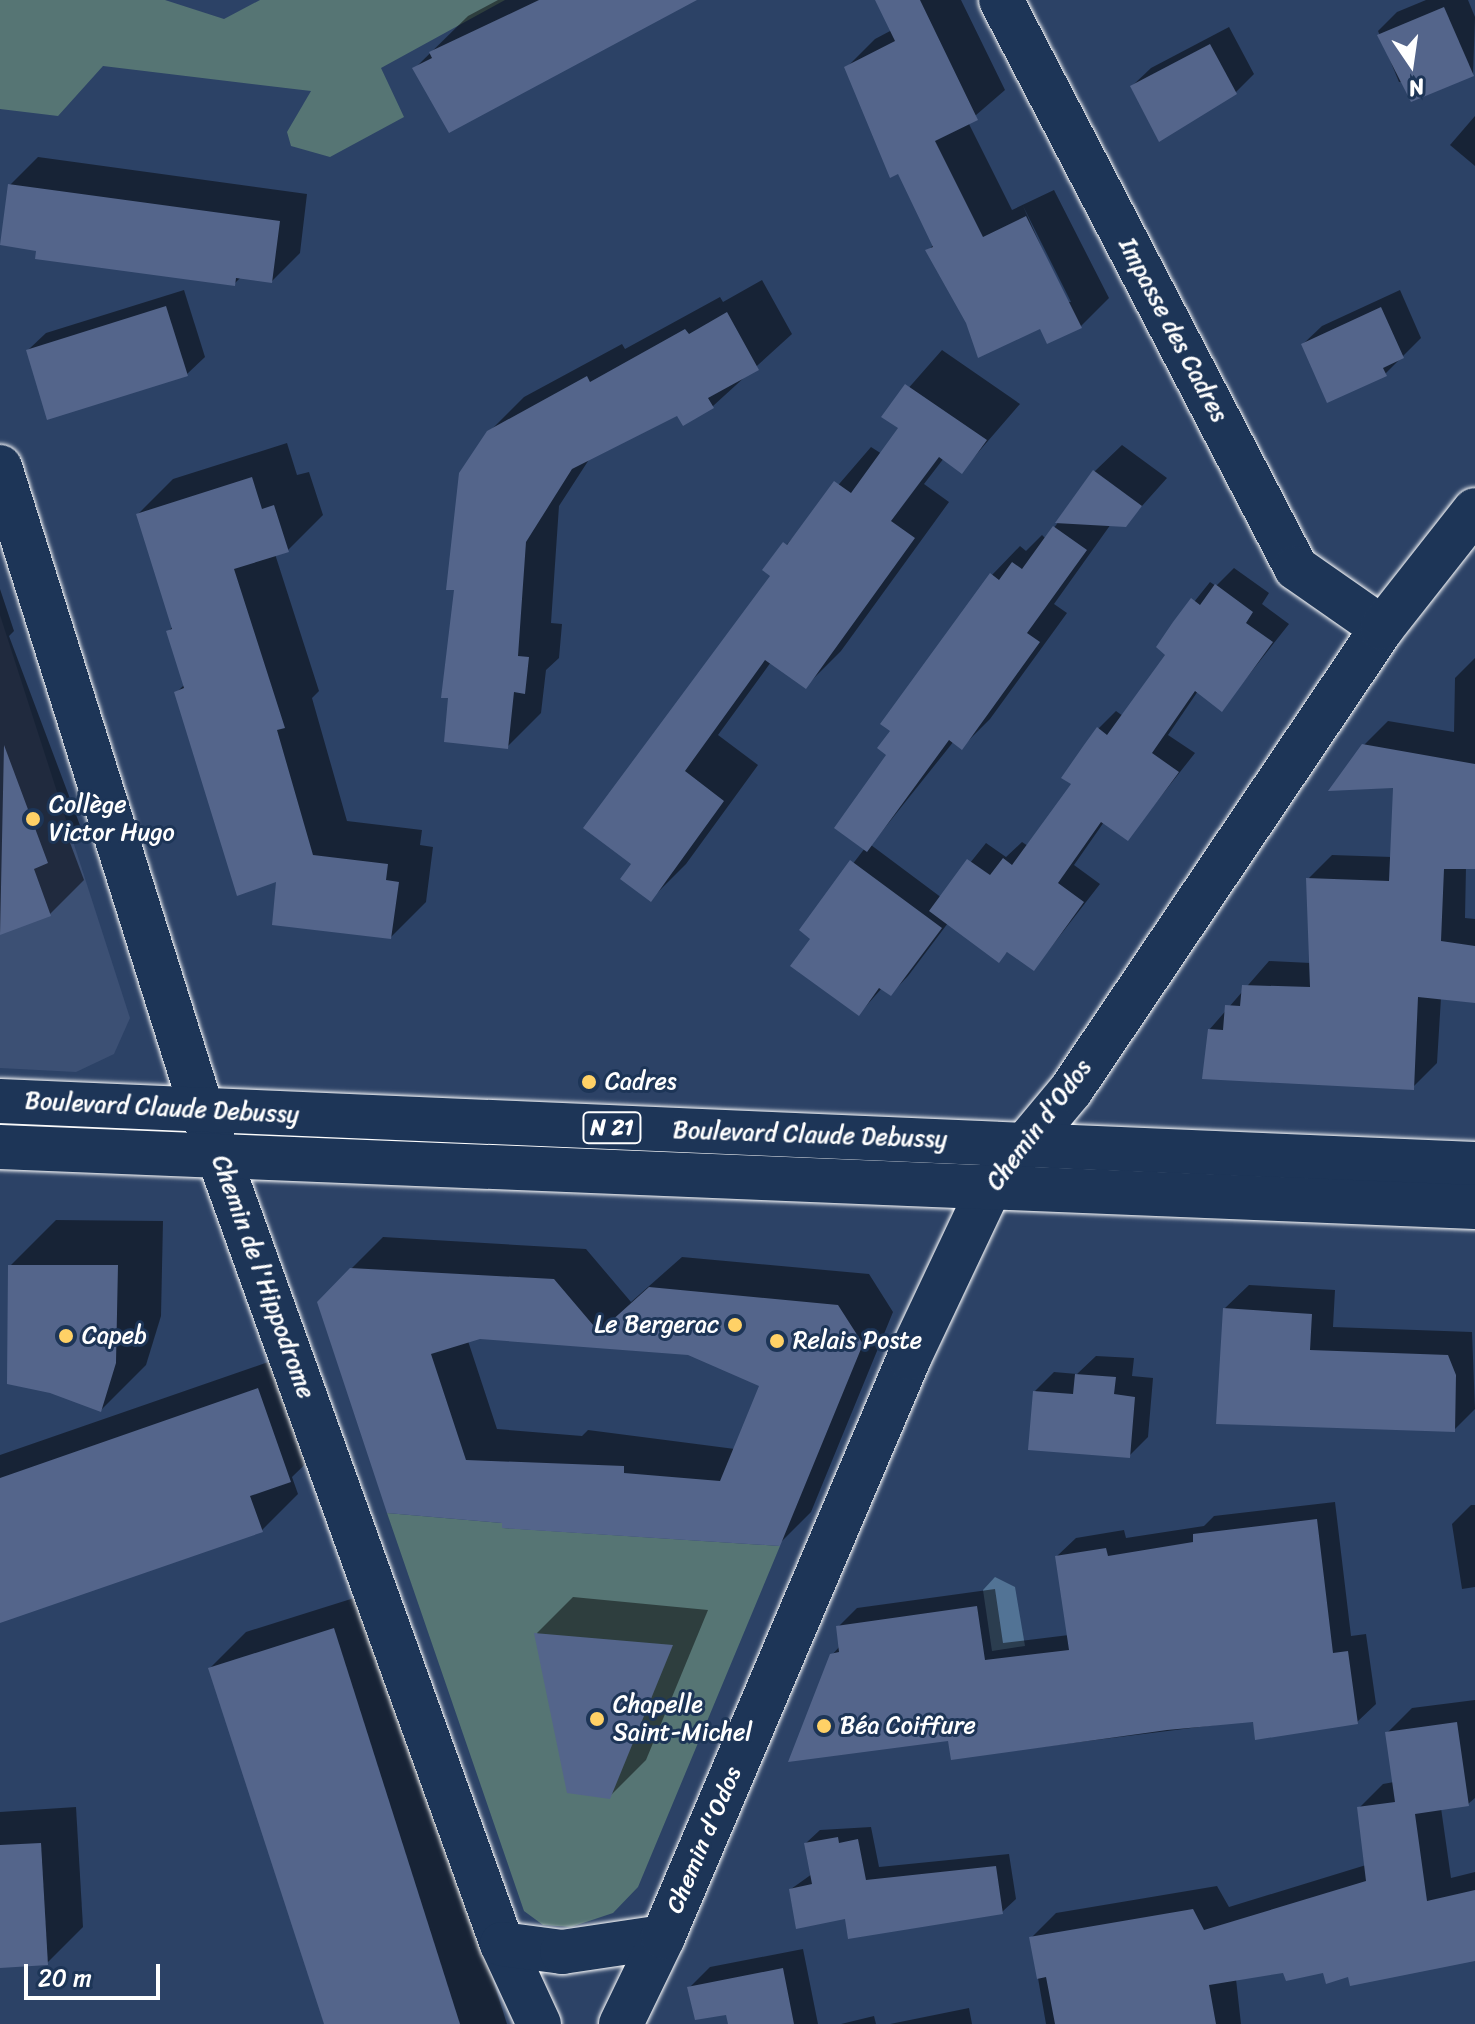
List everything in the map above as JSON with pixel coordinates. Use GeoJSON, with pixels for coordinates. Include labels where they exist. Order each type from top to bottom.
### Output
{"type":"FeatureCollection","features":[{"type":"Feature","properties":{"kind":"street","name":"Impasse des Cadres"},"geometry":{"type":"LineString","coordinates":[[1001,0],[1296,568],[1382,628]]}},
{"type":"Feature","properties":{"kind":"street","name":"Chemin de l'Hippodrome"},"geometry":{"type":"LineString","coordinates":[[0,467],[218,1157],[502,1944],[539,2024]]}},
{"type":"Feature","properties":{"kind":"street","name":"Chemin d'Odos"},"geometry":{"type":"LineString","coordinates":[[621,2024],[663,1937],[909,1358],[990,1187],[1023,1142],[1071,1090],[1382,628],[1475,510]]}},
{"type":"Feature","properties":{"kind":"street","name":"Boulevard Claude Debussy"},"geometry":{"type":"LineString","coordinates":[[0,1101],[1023,1142],[1475,1164]]}},
{"type":"Feature","properties":{"kind":"street","name":"Boulevard Claude Debussy"},"geometry":{"type":"LineString","coordinates":[[0,1147],[1475,1207]]}},
{"type":"Feature","properties":{"kind":"street"},"geometry":{"type":"LineString","coordinates":[[502,1944],[562,1952],[663,1937]]}},
{"type":"Feature","properties":{"kind":"shaded area","name":"Collège Victor Hugo"},"geometry":{"type":"Polygon","coordinates":[[[0,615],[130,1018],[114,1054],[76,1072],[0,1068],[0,615]]]}},
{"type":"Feature","properties":{"kind":"shaded area"},"geometry":{"type":"Polygon","coordinates":[[[995,1577],[1015,1587],[1025,1646],[992,1651],[983,1590],[995,1577]]]}},
{"type":"Feature","properties":{"kind":"green space"},"geometry":{"type":"Polygon","coordinates":[[[0,0],[165,0],[224,19],[260,0],[505,0],[381,68],[404,117],[330,157],[291,146],[287,132],[311,91],[103,66],[58,116],[0,109],[0,0]]]}},
{"type":"Feature","properties":{"kind":"green space"},"geometry":{"type":"Polygon","coordinates":[[[387,1513],[502,1523],[503,1528],[780,1546],[638,1887],[613,1913],[571,1927],[543,1925],[524,1911],[387,1513]]]}},
{"type":"Feature","properties":{"kind":"building"},"geometry":{"type":"Polygon","coordinates":[[[539,0],[697,0],[449,133],[412,68],[432,58],[429,52],[539,0]]]}},
{"type":"Feature","properties":{"kind":"building"},"geometry":{"type":"Polygon","coordinates":[[[875,0],[920,0],[978,120],[935,141],[983,237],[1026,216],[1082,328],[1047,344],[1040,329],[978,358],[966,323],[925,250],[933,247],[898,174],[890,178],[844,67],[895,41],[875,0]]]}},
{"type":"Feature","properties":{"kind":"building"},"geometry":{"type":"Polygon","coordinates":[[[1444,7],[1474,76],[1411,102],[1377,35],[1444,7]]]}},
{"type":"Feature","properties":{"kind":"building"},"geometry":{"type":"Polygon","coordinates":[[[1210,44],[1237,94],[1159,142],[1130,86],[1210,44]]]}},
{"type":"Feature","properties":{"kind":"building"},"geometry":{"type":"Polygon","coordinates":[[[8,184],[280,221],[272,283],[236,278],[235,286],[35,259],[36,251],[0,245],[8,184]]]}},
{"type":"Feature","properties":{"kind":"building"},"geometry":{"type":"Polygon","coordinates":[[[166,306],[188,376],[47,420],[26,350],[166,306]]]}},
{"type":"Feature","properties":{"kind":"building"},"geometry":{"type":"Polygon","coordinates":[[[1381,307],[1404,358],[1383,368],[1387,376],[1327,403],[1301,344],[1381,307]]]}},
{"type":"Feature","properties":{"kind":"building"},"geometry":{"type":"Polygon","coordinates":[[[727,312],[759,370],[708,398],[714,408],[683,426],[677,416],[572,469],[526,542],[518,656],[529,657],[525,694],[514,692],[508,749],[444,742],[448,698],[441,698],[454,590],[446,590],[459,473],[487,431],[587,376],[590,382],[685,329],[689,334],[727,312]]]}},
{"type":"Feature","properties":{"kind":"building"},"geometry":{"type":"Polygon","coordinates":[[[905,384],[987,440],[962,474],[939,457],[891,521],[915,538],[806,689],[765,660],[685,771],[724,801],[651,902],[620,879],[631,864],[583,828],[770,576],[762,570],[783,542],[787,545],[834,481],[851,493],[898,428],[881,417],[905,384]]]}},
{"type":"Feature","properties":{"kind":"building"},"geometry":{"type":"Polygon","coordinates":[[[1093,470],[1142,506],[1126,527],[1055,523],[1093,470]]]}},
{"type":"Feature","properties":{"kind":"building"},"geometry":{"type":"Polygon","coordinates":[[[252,477],[262,509],[274,505],[289,552],[234,569],[285,728],[277,730],[313,855],[388,864],[386,880],[399,882],[391,939],[272,925],[276,882],[237,896],[174,692],[184,688],[166,631],[172,629],[136,514],[252,477]]]}},
{"type":"Feature","properties":{"kind":"building"},"geometry":{"type":"Polygon","coordinates":[[[1053,526],[1087,550],[1027,633],[1040,642],[962,750],[949,740],[867,852],[834,828],[886,755],[877,748],[890,731],[880,724],[990,573],[999,580],[1012,562],[1022,569],[1053,526]]]}},
{"type":"Feature","properties":{"kind":"building"},"geometry":{"type":"Polygon","coordinates":[[[1215,584],[1253,612],[1246,623],[1273,642],[1222,712],[1195,691],[1152,753],[1179,772],[1128,841],[1101,822],[1058,883],[1084,902],[1034,971],[1007,952],[999,963],[929,911],[967,859],[990,875],[1003,858],[1012,865],[1071,784],[1061,778],[1097,727],[1107,735],[1165,655],[1156,647],[1173,622],[1191,598],[1200,605],[1215,584]]]}},
{"type":"Feature","properties":{"kind":"building"},"geometry":{"type":"Polygon","coordinates":[[[1362,744],[1475,764],[1475,869],[1444,869],[1441,941],[1475,946],[1475,1003],[1418,997],[1414,1090],[1202,1079],[1208,1029],[1223,1030],[1225,1005],[1240,1006],[1242,985],[1310,987],[1306,878],[1389,881],[1393,788],[1328,791],[1362,744]]]}},
{"type":"Feature","properties":{"kind":"building"},"geometry":{"type":"Polygon","coordinates":[[[4,745],[48,863],[34,869],[51,916],[0,935],[4,745]]]}},
{"type":"Feature","properties":{"kind":"building"},"geometry":{"type":"Polygon","coordinates":[[[850,860],[942,928],[891,996],[879,988],[859,1016],[790,966],[810,939],[799,930],[850,860]]]}},
{"type":"Feature","properties":{"kind":"building","name":"Capeb"},"geometry":{"type":"Polygon","coordinates":[[[8,1265],[118,1265],[116,1363],[101,1412],[50,1393],[7,1384],[8,1265]]]}},
{"type":"Feature","properties":{"kind":"building"},"geometry":{"type":"Polygon","coordinates":[[[350,1268],[554,1279],[599,1332],[649,1287],[838,1305],[863,1344],[780,1546],[502,1528],[502,1523],[387,1513],[317,1302],[350,1268]],[[480,1339],[431,1354],[466,1460],[624,1466],[624,1473],[720,1481],[759,1386],[688,1355],[480,1339]]]}},
{"type":"Feature","properties":{"kind":"building"},"geometry":{"type":"Polygon","coordinates":[[[1223,1308],[1312,1314],[1310,1350],[1448,1355],[1456,1375],[1455,1432],[1216,1424],[1223,1308]]]}},
{"type":"Feature","properties":{"kind":"building"},"geometry":{"type":"Polygon","coordinates":[[[1075,1374],[1116,1377],[1114,1394],[1135,1397],[1130,1458],[1028,1450],[1033,1391],[1073,1394],[1075,1374]]]}},
{"type":"Feature","properties":{"kind":"building"},"geometry":{"type":"Polygon","coordinates":[[[258,1388],[291,1482],[250,1496],[263,1532],[0,1623],[0,1478],[258,1388]]]}},
{"type":"Feature","properties":{"kind":"building"},"geometry":{"type":"Polygon","coordinates":[[[1317,1519],[1333,1653],[1348,1651],[1358,1724],[1255,1740],[1253,1722],[1167,1730],[951,1760],[948,1741],[788,1762],[830,1654],[839,1652],[836,1626],[977,1606],[985,1660],[1069,1650],[1055,1556],[1106,1548],[1108,1556],[1193,1542],[1193,1534],[1317,1519]]]}},
{"type":"Feature","properties":{"kind":"building"},"geometry":{"type":"Polygon","coordinates":[[[334,1628],[460,2024],[324,2024],[208,1668],[334,1628]]]}},
{"type":"Feature","properties":{"kind":"building","name":"Chapelle Saint-Michel"},"geometry":{"type":"Polygon","coordinates":[[[534,1633],[673,1645],[610,1799],[567,1793],[534,1633]]]}},
{"type":"Feature","properties":{"kind":"building"},"geometry":{"type":"Polygon","coordinates":[[[1457,1722],[1469,1806],[1415,1814],[1427,1901],[1475,1890],[1475,1961],[1350,1986],[1348,1977],[1326,1984],[1323,1973],[1286,1981],[1283,1973],[1209,1985],[1216,2024],[1055,2024],[1046,1977],[1037,1979],[1029,1937],[1193,1909],[1204,1930],[1366,1881],[1357,1807],[1395,1802],[1385,1732],[1457,1722]]]}},
{"type":"Feature","properties":{"kind":"building"},"geometry":{"type":"Polygon","coordinates":[[[838,1837],[839,1843],[858,1839],[866,1880],[996,1866],[1003,1914],[848,1939],[845,1919],[796,1929],[789,1889],[812,1884],[804,1843],[838,1837]]]}},
{"type":"Feature","properties":{"kind":"building"},"geometry":{"type":"Polygon","coordinates":[[[41,1843],[48,1965],[0,1968],[0,1845],[41,1843]]]}},
{"type":"Feature","properties":{"kind":"building"},"geometry":{"type":"Polygon","coordinates":[[[783,1968],[794,2024],[728,2024],[726,2015],[695,2020],[687,1987],[783,1968]]]}},
{"type":"Feature","properties":{"kind":"place","name":"Collège Victor Hugo"},"geometry":{"type":"Point","coordinates":[33,819]}},
{"type":"Feature","properties":{"kind":"place","name":"Cadres"},"geometry":{"type":"Point","coordinates":[589,1082]}},
{"type":"Feature","properties":{"kind":"place","name":"Le Bergerac"},"geometry":{"type":"Point","coordinates":[735,1325]}},
{"type":"Feature","properties":{"kind":"place","name":"Capeb"},"geometry":{"type":"Point","coordinates":[66,1336]}},
{"type":"Feature","properties":{"kind":"place","name":"Relais Poste"},"geometry":{"type":"Point","coordinates":[777,1341]}},
{"type":"Feature","properties":{"kind":"place","name":"Chapelle Saint-Michel"},"geometry":{"type":"Point","coordinates":[597,1719]}},
{"type":"Feature","properties":{"kind":"place","name":"Béa Coiffure"},"geometry":{"type":"Point","coordinates":[824,1726]}}]}
